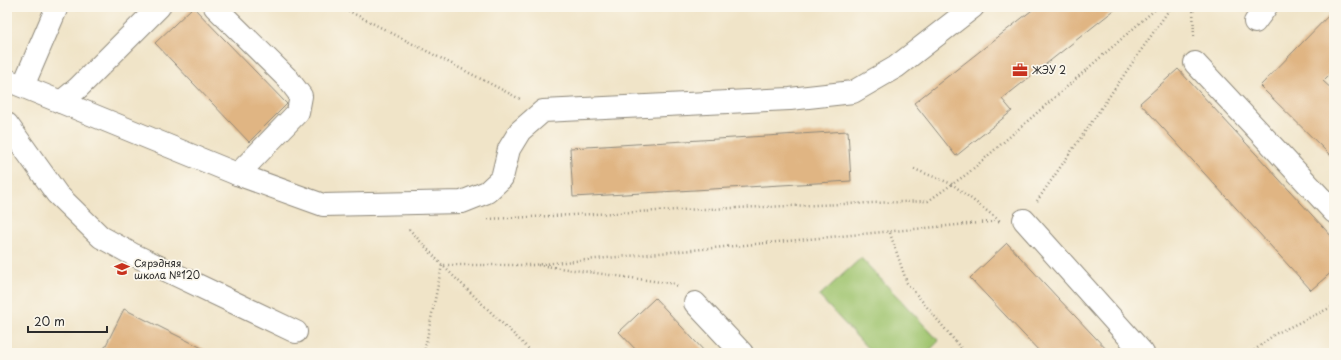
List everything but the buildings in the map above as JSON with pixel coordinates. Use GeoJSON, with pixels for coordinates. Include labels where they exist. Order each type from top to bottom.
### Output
{"type":"FeatureCollection","features":[{"type":"Feature","properties":{"kind":"lane"},"geometry":{"type":"LineString","coordinates":[[57,7],[15,83],[237,174],[323,205],[386,205],[462,202],[487,192],[502,178],[509,150],[520,131],[543,111],[790,99],[853,92],[896,67],[973,7]]}},
{"type":"Feature","properties":{"kind":"lane"},"geometry":{"type":"LineString","coordinates":[[61,102],[78,88],[159,7]]}},
{"type":"Feature","properties":{"kind":"lane"},"geometry":{"type":"LineString","coordinates":[[215,7],[288,79],[301,96],[298,112],[237,174]]}},
{"type":"Feature","properties":{"kind":"lane"},"geometry":{"type":"LineString","coordinates":[[1195,62],[1334,212]]}},
{"type":"Feature","properties":{"kind":"lane"},"geometry":{"type":"LineString","coordinates":[[7,124],[57,194],[101,237],[132,254],[296,332]]}},
{"type":"Feature","properties":{"kind":"lane"},"geometry":{"type":"LineString","coordinates":[[1024,220],[1143,353]]}},
{"type":"Feature","properties":{"kind":"lane"},"geometry":{"type":"LineString","coordinates":[[695,303],[742,353]]}},
{"type":"Feature","properties":{"kind":"path"},"geometry":{"type":"LineString","coordinates":[[341,7],[543,111]]}},
{"type":"Feature","properties":{"kind":"path"},"geometry":{"type":"LineString","coordinates":[[482,220],[678,210],[928,201],[967,174],[1158,7]]}},
{"type":"Feature","properties":{"kind":"path"},"geometry":{"type":"LineString","coordinates":[[1024,220],[1171,7]]}},
{"type":"Feature","properties":{"kind":"path"},"geometry":{"type":"LineString","coordinates":[[1193,7],[1195,62]]}},
{"type":"Feature","properties":{"kind":"path"},"geometry":{"type":"LineString","coordinates":[[442,265],[532,265],[1000,221],[952,184],[914,169]]}},
{"type":"Feature","properties":{"kind":"path"},"geometry":{"type":"LineString","coordinates":[[386,205],[442,265],[533,353]]}},
{"type":"Feature","properties":{"kind":"path"},"geometry":{"type":"LineString","coordinates":[[890,232],[907,283],[965,353]]}},
{"type":"Feature","properties":{"kind":"path"},"geometry":{"type":"LineString","coordinates":[[424,353],[442,265]]}},
{"type":"Feature","properties":{"kind":"path"},"geometry":{"type":"LineString","coordinates":[[532,265],[675,284],[695,303]]}},
{"type":"Feature","properties":{"kind":"path"},"geometry":{"type":"LineString","coordinates":[[1251,353],[1275,334],[1334,306]]}},
{"type":"Feature","properties":{"kind":"green space"},"geometry":{"type":"Polygon","coordinates":[[[861,258],[939,341],[927,353],[872,353],[819,296],[861,258]]]}},
{"type":"Feature","properties":{"kind":"place","name":"ЖЭУ 2"},"geometry":{"type":"Point","coordinates":[1020,70]}},
{"type":"Feature","properties":{"kind":"place","name":"Сярэдняя школа №120"},"geometry":{"type":"Point","coordinates":[122,269]}}]}
